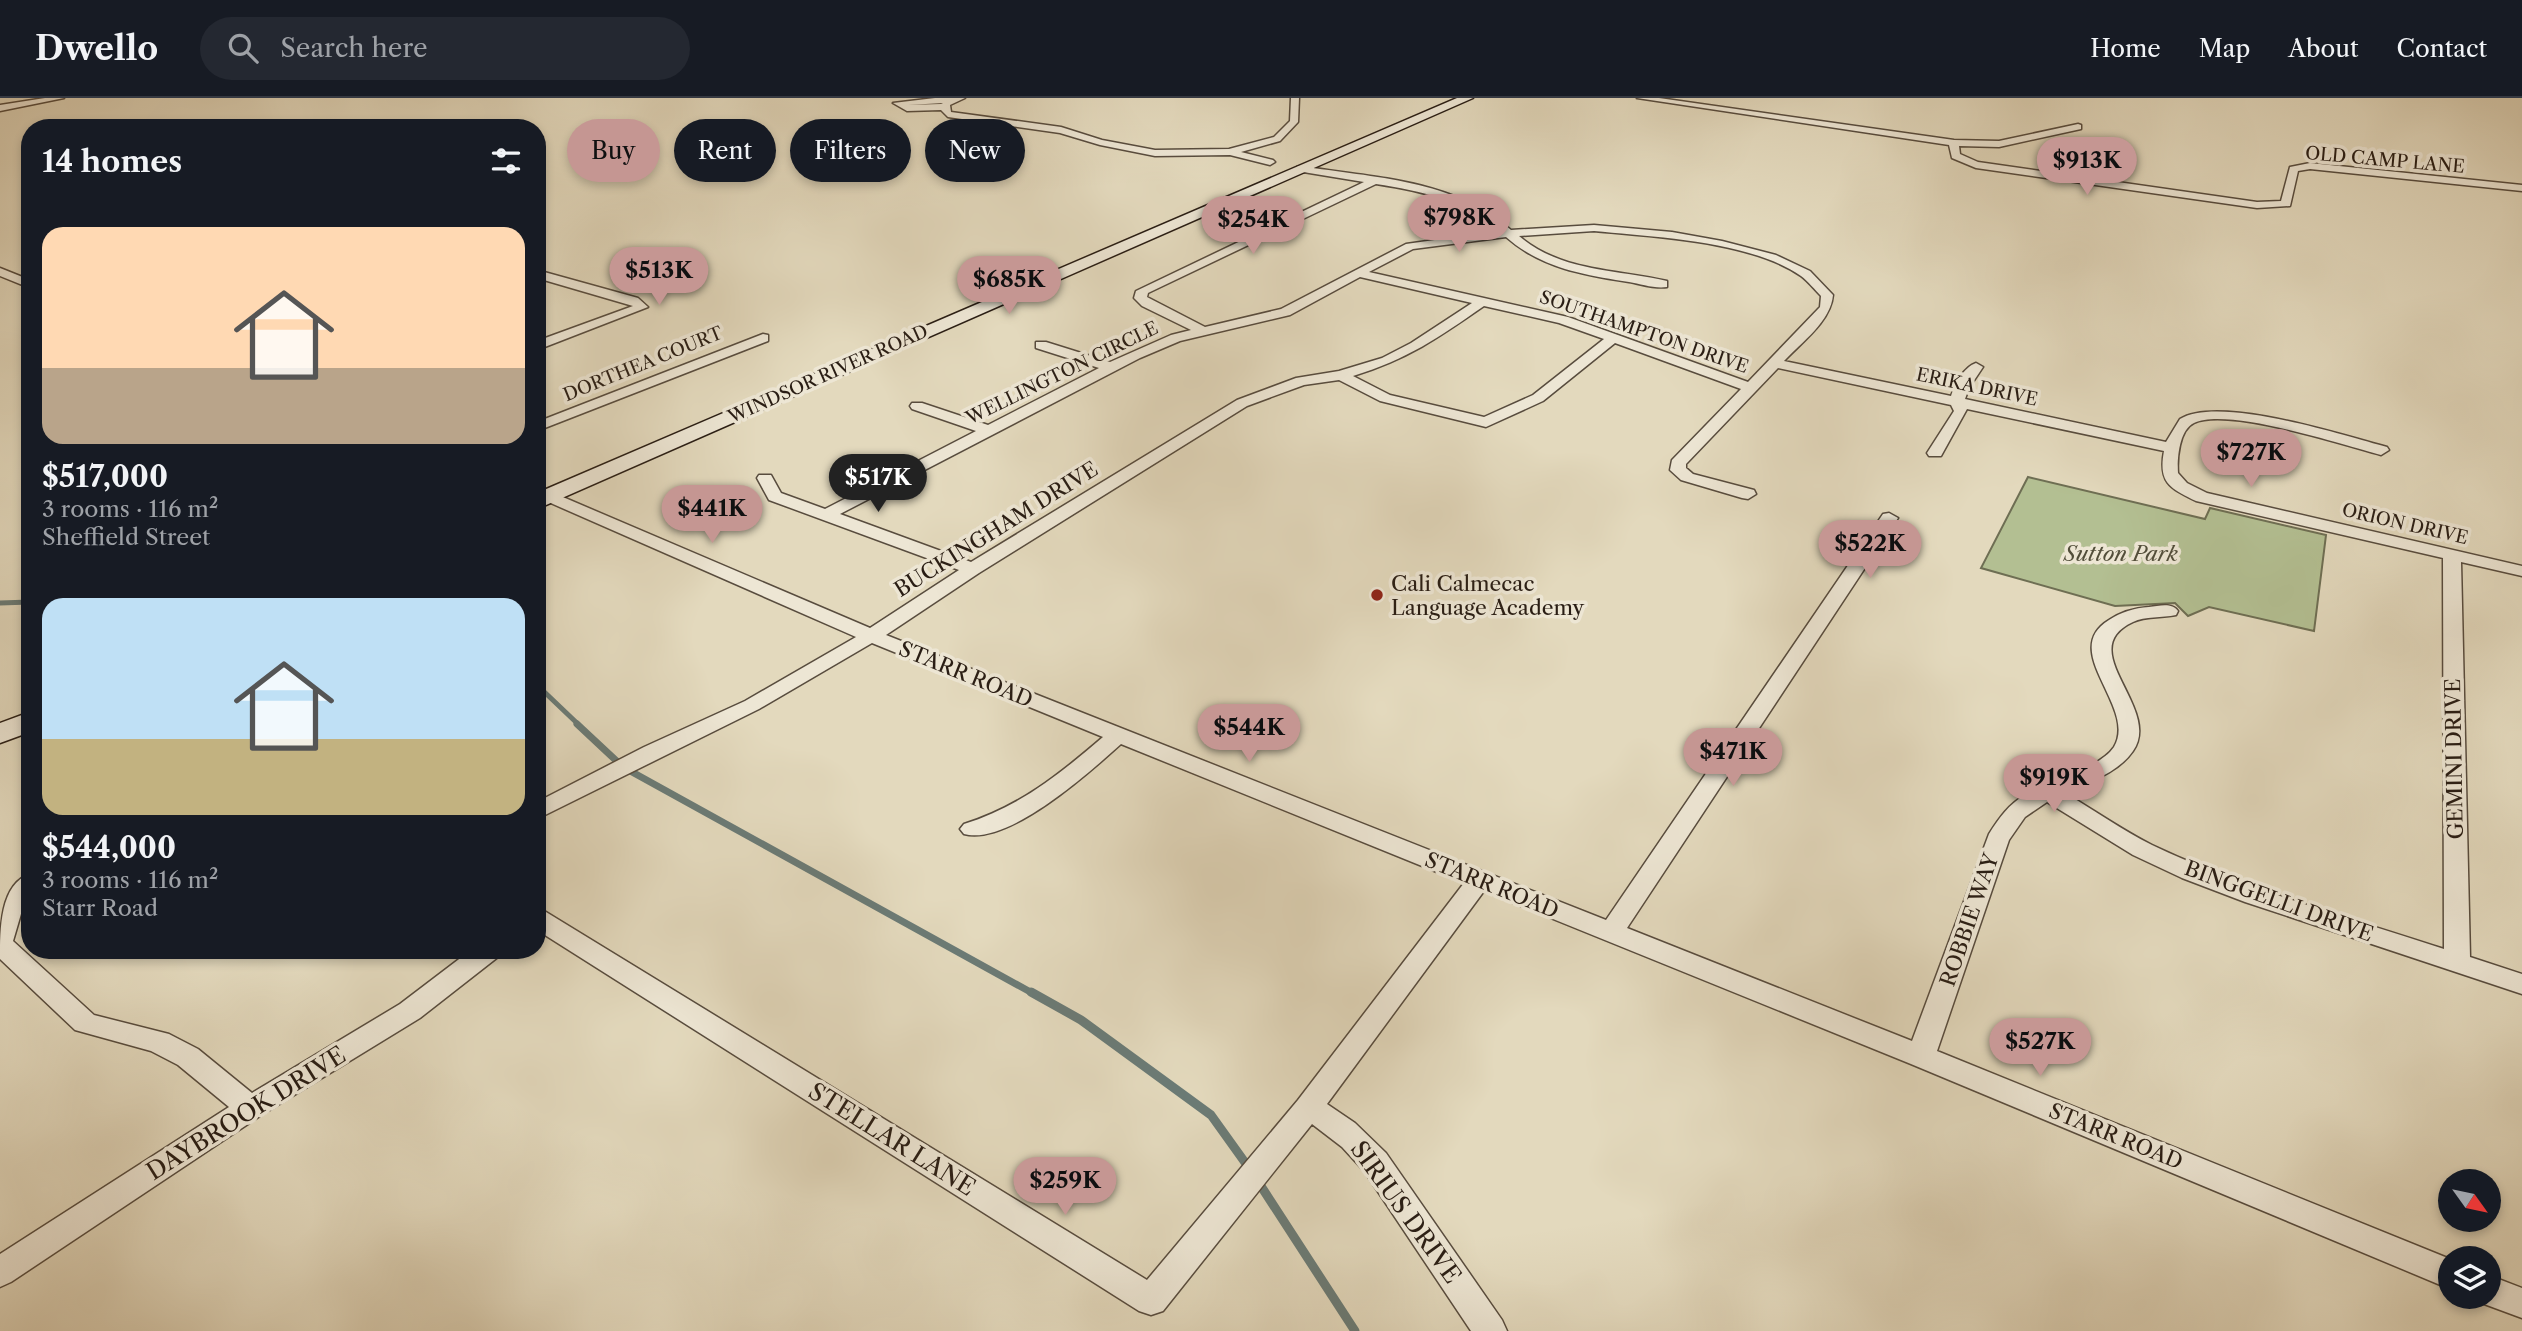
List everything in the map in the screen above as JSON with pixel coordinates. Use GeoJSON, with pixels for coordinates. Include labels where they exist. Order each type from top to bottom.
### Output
{"type":"FeatureCollection","features":[{"type":"Feature","properties":{"kind":"main road","name":"WINDSOR RIVER ROAD"},"geometry":{"type":"LineString","coordinates":[[546,494],[1467,98]]}},
{"type":"Feature","properties":{"kind":"main road"},"geometry":{"type":"LineString","coordinates":[[0,734],[21,725]]}},
{"type":"Feature","properties":{"kind":"street"},"geometry":{"type":"LineString","coordinates":[[0,108],[60,98]]}},
{"type":"Feature","properties":{"kind":"street"},"geometry":{"type":"LineString","coordinates":[[960,98],[944,107],[907,108],[898,103],[960,98]]}},
{"type":"Feature","properties":{"kind":"street"},"geometry":{"type":"LineString","coordinates":[[944,107],[948,114],[964,118],[1061,130],[1100,142],[1155,153],[1229,152],[1277,139],[1294,122],[1295,98]]}},
{"type":"Feature","properties":{"kind":"street"},"geometry":{"type":"LineString","coordinates":[[1641,98],[1954,143],[1999,144],[2078,127]]}},
{"type":"Feature","properties":{"kind":"street"},"geometry":{"type":"LineString","coordinates":[[1033,125],[1051,120],[1072,121],[1076,124],[1061,130]]}},
{"type":"Feature","properties":{"kind":"street","name":"OLD CAMP LANE"},"geometry":{"type":"LineString","coordinates":[[1954,143],[1955,156],[1976,165],[2257,205],[2286,204],[2294,169],[2310,166],[2522,188]]}},
{"type":"Feature","properties":{"kind":"street"},"geometry":{"type":"LineString","coordinates":[[1229,152],[1270,162]]}},
{"type":"Feature","properties":{"kind":"street"},"geometry":{"type":"LineString","coordinates":[[1301,169],[1460,200],[1478,207],[1538,255],[1569,266],[1663,284]]}},
{"type":"Feature","properties":{"kind":"street"},"geometry":{"type":"LineString","coordinates":[[1202,331],[1146,303],[1140,298],[1142,291],[1372,182]]}},
{"type":"Feature","properties":{"kind":"street","name":"WELLINGTON CIRCLE"},"geometry":{"type":"LineString","coordinates":[[826,515],[1155,346],[1202,331],[1285,312],[1410,246],[1449,238],[1594,228],[1645,231],[1749,250],[1791,265],[1818,283],[1827,295],[1826,307],[1678,463],[1678,470],[1687,477],[1748,494]]}},
{"type":"Feature","properties":{"kind":"street"},"geometry":{"type":"LineString","coordinates":[[0,272],[21,280]]}},
{"type":"Feature","properties":{"kind":"street","name":"SOUTHAMPTON DRIVE"},"geometry":{"type":"LineString","coordinates":[[1361,274],[1563,320],[1752,388]]}},
{"type":"Feature","properties":{"kind":"street"},"geometry":{"type":"LineString","coordinates":[[546,277],[634,301],[642,307],[546,343]]}},
{"type":"Feature","properties":{"kind":"street","name":"BUCKINGHAM DRIVE"},"geometry":{"type":"LineString","coordinates":[[546,807],[652,752],[752,705],[871,636],[973,569],[1242,403],[1301,381],[1341,374],[1403,354],[1483,301]]}},
{"type":"Feature","properties":{"kind":"street"},"geometry":{"type":"LineString","coordinates":[[1341,374],[1385,398],[1486,422],[1538,398],[1615,337]]}},
{"type":"Feature","properties":{"kind":"street","name":"DORTHEA COURT"},"geometry":{"type":"LineString","coordinates":[[546,423],[763,338]]}},
{"type":"Feature","properties":{"kind":"street"},"geometry":{"type":"LineString","coordinates":[[1041,345],[1111,367]]}},
{"type":"Feature","properties":{"kind":"street","name":"ERIKA DRIVE"},"geometry":{"type":"LineString","coordinates":[[1775,363],[2172,448]]}},
{"type":"Feature","properties":{"kind":"street"},"geometry":{"type":"LineString","coordinates":[[1935,453],[1961,411],[1956,402],[1958,393],[1976,367]]}},
{"type":"Feature","properties":{"kind":"street"},"geometry":{"type":"LineString","coordinates":[[917,406],[988,430]]}},
{"type":"Feature","properties":{"kind":"street"},"geometry":{"type":"LineString","coordinates":[[2172,448],[2181,425],[2189,419],[2220,416],[2333,437],[2381,450]]}},
{"type":"Feature","properties":{"kind":"street","name":"ORION DRIVE"},"geometry":{"type":"LineString","coordinates":[[2172,448],[2168,471],[2171,480],[2202,497],[2522,571]]}},
{"type":"Feature","properties":{"kind":"street"},"geometry":{"type":"LineString","coordinates":[[765,478],[775,496],[973,569]]}},
{"type":"Feature","properties":{"kind":"street","name":"STARR ROAD"},"geometry":{"type":"LineString","coordinates":[[546,498],[871,636],[1921,1056],[2438,1269]]}},
{"type":"Feature","properties":{"kind":"street"},"geometry":{"type":"LineString","coordinates":[[1611,932],[1889,518]]}},
{"type":"Feature","properties":{"kind":"street","name":"GEMINI DRIVE"},"geometry":{"type":"LineString","coordinates":[[2452,555],[2457,962]]}},
{"type":"Feature","properties":{"kind":"street","name":"ROBBIE WAY"},"geometry":{"type":"LineString","coordinates":[[1921,1056],[1997,839],[2020,809],[2047,792],[2114,761],[2126,746],[2129,723],[2099,654],[2102,638],[2111,625],[2129,616],[2169,611]]}},
{"type":"Feature","properties":{"kind":"street"},"geometry":{"type":"LineString","coordinates":[[972,829],[994,824],[1056,789],[1118,735]]}},
{"type":"Feature","properties":{"kind":"street","name":"BINGGELLI DRIVE"},"geometry":{"type":"LineString","coordinates":[[2047,792],[2141,849],[2191,872],[2522,984]]}},
{"type":"Feature","properties":{"kind":"street","name":"STELLAR LANE"},"geometry":{"type":"LineString","coordinates":[[546,924],[1151,1300],[1308,1108],[1479,880]]}},
{"type":"Feature","properties":{"kind":"street"},"geometry":{"type":"LineString","coordinates":[[21,892],[11,904],[0,943],[85,1023],[159,1042],[188,1057],[250,1108]]}},
{"type":"Feature","properties":{"kind":"street","name":"DAYBROOK DRIVE"},"geometry":{"type":"LineString","coordinates":[[0,1272],[250,1108],[410,1011],[477,959]]}},
{"type":"Feature","properties":{"kind":"street","name":"SIRIUS DRIVE"},"geometry":{"type":"LineString","coordinates":[[1308,1108],[1328,1118],[1353,1137],[1376,1162],[1490,1331]]}},
{"type":"Feature","properties":{"kind":"street"},"geometry":{"type":"LineString","coordinates":[[2501,1295],[2522,1303]]}},
{"type":"Feature","properties":{"kind":"green space","name":"Sutton Park"},"geometry":{"type":"Polygon","coordinates":[[[2028,477],[2205,519],[2210,508],[2326,535],[2314,631],[2209,607],[2188,616],[2175,603],[2115,606],[1981,568],[2028,477]]]}},
{"type":"Feature","properties":{"kind":"waterway"},"geometry":{"type":"LineString","coordinates":[[0,603],[21,602]]}},
{"type":"Feature","properties":{"kind":"waterway"},"geometry":{"type":"LineString","coordinates":[[546,694],[579,725]]}},
{"type":"Feature","properties":{"kind":"waterway"},"geometry":{"type":"LineString","coordinates":[[577,724],[623,767],[1034,994]]}},
{"type":"Feature","properties":{"kind":"waterway"},"geometry":{"type":"LineString","coordinates":[[1031,992],[1081,1020],[1211,1115],[1249,1168]]}},
{"type":"Feature","properties":{"kind":"waterway"},"geometry":{"type":"LineString","coordinates":[[1257,1180],[1355,1331]]}},
{"type":"Feature","properties":{"kind":"place","name":"Cali Calmecac Language Academy"},"geometry":{"type":"Point","coordinates":[1377,595]}}]}
